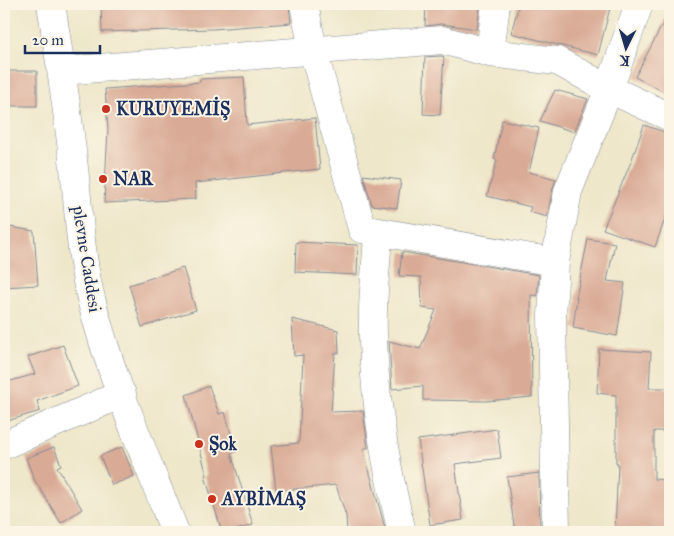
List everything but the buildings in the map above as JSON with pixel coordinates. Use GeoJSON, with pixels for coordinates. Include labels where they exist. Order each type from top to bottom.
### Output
{"type":"FeatureCollection","features":[{"type":"Feature","properties":{"kind":"street","name":"plevne Caddesi"},"geometry":{"type":"LineString","coordinates":[[51,4],[62,71],[82,251],[88,286],[122,394],[175,532]]}},
{"type":"Feature","properties":{"kind":"street"},"geometry":{"type":"LineString","coordinates":[[304,4],[313,50],[362,229],[555,262]]}},
{"type":"Feature","properties":{"kind":"street"},"geometry":{"type":"LineString","coordinates":[[490,53],[496,4]]}},
{"type":"Feature","properties":{"kind":"street"},"geometry":{"type":"LineString","coordinates":[[556,532],[552,316],[555,262],[568,191],[609,89],[639,4]]}},
{"type":"Feature","properties":{"kind":"street"},"geometry":{"type":"LineString","coordinates":[[62,71],[442,40],[490,53],[557,61],[609,89],[670,117]]}},
{"type":"Feature","properties":{"kind":"street"},"geometry":{"type":"LineString","coordinates":[[378,232],[373,309],[375,388],[391,488],[402,532]]}},
{"type":"Feature","properties":{"kind":"street"},"geometry":{"type":"LineString","coordinates":[[4,444],[122,394]]}},
{"type":"Feature","properties":{"kind":"place","name":"KURUYEMİŞ"},"geometry":{"type":"Point","coordinates":[106,109]}},
{"type":"Feature","properties":{"kind":"place","name":"NAR"},"geometry":{"type":"Point","coordinates":[103,179]}},
{"type":"Feature","properties":{"kind":"place","name":"Şok"},"geometry":{"type":"Point","coordinates":[199,444]}},
{"type":"Feature","properties":{"kind":"place","name":"AYBİMAŞ"},"geometry":{"type":"Point","coordinates":[212,499]}}]}
